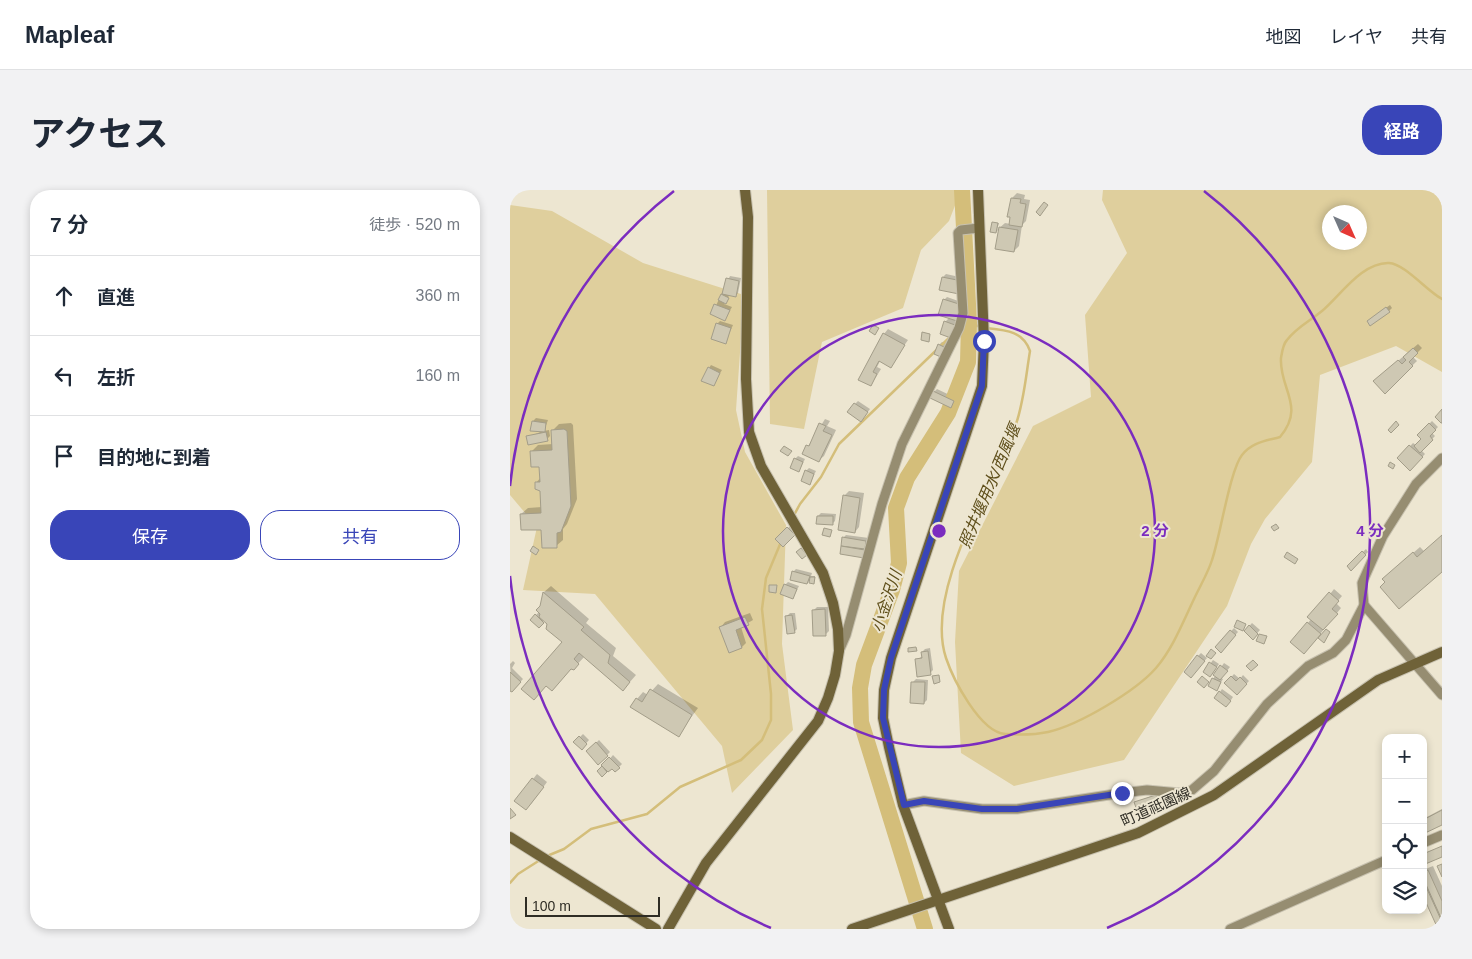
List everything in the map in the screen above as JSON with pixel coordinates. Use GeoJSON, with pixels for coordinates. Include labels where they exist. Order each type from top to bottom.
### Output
{"type":"FeatureCollection","features":[{"type":"Feature","properties":{"kind":"street"},"geometry":{"type":"LineString","coordinates":[[745,190],[748,217],[746,379],[749,432],[761,466],[823,573],[833,603],[839,651]]}},
{"type":"Feature","properties":{"kind":"street"},"geometry":{"type":"LineString","coordinates":[[949,929],[904,805],[883,718],[884,690],[891,658],[982,386],[984,341],[978,190]]}},
{"type":"Feature","properties":{"kind":"street"},"geometry":{"type":"LineString","coordinates":[[668,929],[706,863],[818,720],[828,698],[839,651],[846,635],[882,504],[902,444],[955,337],[964,313],[958,233],[961,230],[979,228]]}},
{"type":"Feature","properties":{"kind":"street"},"geometry":{"type":"LineString","coordinates":[[904,805],[924,801],[982,809],[1017,809],[1147,790],[1180,793],[1192,790],[1214,771],[1267,704],[1308,666],[1333,653],[1346,640],[1364,605],[1362,583],[1383,536],[1416,484],[1442,458]]}},
{"type":"Feature","properties":{"kind":"street"},"geometry":{"type":"LineString","coordinates":[[1364,605],[1442,695]]}},
{"type":"Feature","properties":{"kind":"street","name":"町道祗園線"},"geometry":{"type":"LineString","coordinates":[[852,929],[1138,833],[1193,808],[1378,680],[1442,652]]}},
{"type":"Feature","properties":{"kind":"street"},"geometry":{"type":"LineString","coordinates":[[1427,841],[1442,834]]}},
{"type":"Feature","properties":{"kind":"street"},"geometry":{"type":"LineString","coordinates":[[510,837],[656,929]]}},
{"type":"Feature","properties":{"kind":"street"},"geometry":{"type":"LineString","coordinates":[[1230,929],[1382,862]]}},
{"type":"Feature","properties":{"kind":"shaded area"},"geometry":{"type":"Polygon","coordinates":[[[767,190],[961,190],[949,221],[921,250],[903,308],[822,342],[804,429],[770,424],[767,190]]]}},
{"type":"Feature","properties":{"kind":"shaded area"},"geometry":{"type":"Polygon","coordinates":[[[1103,190],[1442,190],[1442,372],[1396,346],[1320,375],[1312,462],[1265,519],[1251,544],[1227,606],[1124,760],[1014,786],[961,753],[955,642],[959,571],[1033,426],[1091,397],[1085,315],[1127,253],[1102,200],[1103,190]]]}},
{"type":"Feature","properties":{"kind":"shaded area"},"geometry":{"type":"Polygon","coordinates":[[[510,205],[552,211],[643,263],[744,295],[736,410],[745,452],[786,525],[782,644],[793,730],[732,793],[722,746],[595,594],[523,590],[537,527],[510,495],[510,205]]]}},
{"type":"Feature","properties":{"kind":"building"},"geometry":{"type":"Polygon","coordinates":[[[1011,198],[1021,199],[1020,203],[1026,204],[1022,227],[1009,225],[1010,217],[1007,217],[1011,198]]]}},
{"type":"Feature","properties":{"kind":"building"},"geometry":{"type":"Polygon","coordinates":[[[1044,202],[1048,205],[1040,216],[1036,212],[1044,202]]]}},
{"type":"Feature","properties":{"kind":"building"},"geometry":{"type":"Polygon","coordinates":[[[992,222],[998,223],[996,233],[990,232],[992,222]]]}},
{"type":"Feature","properties":{"kind":"building"},"geometry":{"type":"Polygon","coordinates":[[[999,227],[1018,230],[1014,252],[995,249],[999,227]]]}},
{"type":"Feature","properties":{"kind":"building"},"geometry":{"type":"Polygon","coordinates":[[[942,277],[962,281],[959,294],[939,290],[942,277]]]}},
{"type":"Feature","properties":{"kind":"building"},"geometry":{"type":"Polygon","coordinates":[[[726,278],[739,281],[736,297],[722,294],[726,278]]]}},
{"type":"Feature","properties":{"kind":"building"},"geometry":{"type":"Polygon","coordinates":[[[721,294],[729,298],[726,304],[718,300],[721,294]]]}},
{"type":"Feature","properties":{"kind":"building"},"geometry":{"type":"Polygon","coordinates":[[[943,299],[962,305],[957,321],[938,315],[943,299]]]}},
{"type":"Feature","properties":{"kind":"building"},"geometry":{"type":"Polygon","coordinates":[[[714,304],[730,310],[725,321],[710,314],[714,304]]]}},
{"type":"Feature","properties":{"kind":"building"},"geometry":{"type":"Polygon","coordinates":[[[1386,307],[1390,312],[1370,326],[1367,321],[1386,307]]]}},
{"type":"Feature","properties":{"kind":"building"},"geometry":{"type":"Polygon","coordinates":[[[944,321],[955,325],[951,338],[940,334],[944,321]]]}},
{"type":"Feature","properties":{"kind":"building"},"geometry":{"type":"Polygon","coordinates":[[[716,323],[731,328],[726,344],[711,339],[716,323]]]}},
{"type":"Feature","properties":{"kind":"building"},"geometry":{"type":"Polygon","coordinates":[[[873,325],[879,328],[875,335],[869,331],[873,325]]]}},
{"type":"Feature","properties":{"kind":"building"},"geometry":{"type":"Polygon","coordinates":[[[922,332],[930,334],[929,342],[921,340],[922,332]]]}},
{"type":"Feature","properties":{"kind":"building"},"geometry":{"type":"Polygon","coordinates":[[[883,333],[905,345],[891,368],[879,361],[873,372],[877,374],[871,386],[858,380],[883,333]]]}},
{"type":"Feature","properties":{"kind":"building"},"geometry":{"type":"Polygon","coordinates":[[[938,344],[948,349],[943,358],[934,354],[938,344]]]}},
{"type":"Feature","properties":{"kind":"building"},"geometry":{"type":"Polygon","coordinates":[[[1413,348],[1418,353],[1409,362],[1413,366],[1385,394],[1373,381],[1398,360],[1402,364],[1406,360],[1403,357],[1413,348]]]}},
{"type":"Feature","properties":{"kind":"building"},"geometry":{"type":"Polygon","coordinates":[[[708,367],[720,373],[714,386],[701,381],[708,367]]]}},
{"type":"Feature","properties":{"kind":"building"},"geometry":{"type":"Polygon","coordinates":[[[933,391],[954,401],[951,408],[930,398],[933,391]]]}},
{"type":"Feature","properties":{"kind":"building"},"geometry":{"type":"Polygon","coordinates":[[[854,403],[868,412],[861,422],[847,412],[854,403]]]}},
{"type":"Feature","properties":{"kind":"building"},"geometry":{"type":"Polygon","coordinates":[[[1442,409],[1442,423],[1441,423],[1435,417],[1442,409]]]}},
{"type":"Feature","properties":{"kind":"building"},"geometry":{"type":"Polygon","coordinates":[[[532,421],[546,423],[545,432],[530,431],[532,421]]]}},
{"type":"Feature","properties":{"kind":"building"},"geometry":{"type":"Polygon","coordinates":[[[1396,421],[1399,425],[1391,433],[1388,430],[1396,421]]]}},
{"type":"Feature","properties":{"kind":"building"},"geometry":{"type":"Polygon","coordinates":[[[819,423],[826,426],[823,431],[832,435],[819,462],[802,454],[806,445],[809,446],[819,423]]]}},
{"type":"Feature","properties":{"kind":"building"},"geometry":{"type":"Polygon","coordinates":[[[1429,423],[1436,430],[1430,436],[1433,440],[1420,453],[1414,446],[1421,439],[1417,435],[1429,423]]]}},
{"type":"Feature","properties":{"kind":"building"},"geometry":{"type":"Polygon","coordinates":[[[564,429],[567,431],[571,506],[561,532],[557,533],[557,548],[542,548],[541,530],[521,530],[520,514],[541,513],[540,491],[535,489],[535,482],[540,482],[539,467],[531,467],[530,451],[552,450],[551,430],[564,429]]]}},
{"type":"Feature","properties":{"kind":"building"},"geometry":{"type":"Polygon","coordinates":[[[546,432],[548,441],[528,445],[526,436],[546,432]]]}},
{"type":"Feature","properties":{"kind":"building"},"geometry":{"type":"Polygon","coordinates":[[[1409,445],[1423,457],[1410,471],[1397,458],[1409,445]]]}},
{"type":"Feature","properties":{"kind":"building"},"geometry":{"type":"Polygon","coordinates":[[[784,446],[792,451],[788,456],[780,451],[784,446]]]}},
{"type":"Feature","properties":{"kind":"building"},"geometry":{"type":"Polygon","coordinates":[[[794,458],[803,462],[799,472],[790,468],[794,458]]]}},
{"type":"Feature","properties":{"kind":"building"},"geometry":{"type":"Polygon","coordinates":[[[1390,462],[1395,465],[1393,469],[1388,466],[1390,462]]]}},
{"type":"Feature","properties":{"kind":"building"},"geometry":{"type":"Polygon","coordinates":[[[805,470],[814,474],[810,485],[801,481],[805,470]]]}},
{"type":"Feature","properties":{"kind":"building"},"geometry":{"type":"Polygon","coordinates":[[[843,495],[860,498],[855,533],[838,530],[843,495]]]}},
{"type":"Feature","properties":{"kind":"building"},"geometry":{"type":"Polygon","coordinates":[[[817,516],[833,516],[833,525],[816,524],[817,516]]]}},
{"type":"Feature","properties":{"kind":"building"},"geometry":{"type":"Polygon","coordinates":[[[1276,524],[1279,528],[1274,531],[1271,527],[1276,524]]]}},
{"type":"Feature","properties":{"kind":"building"},"geometry":{"type":"Polygon","coordinates":[[[787,527],[795,535],[783,547],[775,539],[787,527]]]}},
{"type":"Feature","properties":{"kind":"building"},"geometry":{"type":"Polygon","coordinates":[[[824,528],[832,530],[830,537],[822,535],[824,528]]]}},
{"type":"Feature","properties":{"kind":"building"},"geometry":{"type":"Polygon","coordinates":[[[1442,535],[1442,572],[1399,609],[1380,587],[1385,582],[1382,579],[1413,552],[1417,557],[1442,535]]]}},
{"type":"Feature","properties":{"kind":"building"},"geometry":{"type":"Polygon","coordinates":[[[842,537],[866,541],[865,549],[841,546],[842,537]]]}},
{"type":"Feature","properties":{"kind":"building"},"geometry":{"type":"Polygon","coordinates":[[[533,546],[539,550],[536,555],[530,551],[533,546]]]}},
{"type":"Feature","properties":{"kind":"building"},"geometry":{"type":"Polygon","coordinates":[[[841,546],[865,550],[864,558],[840,554],[841,546]]]}},
{"type":"Feature","properties":{"kind":"building"},"geometry":{"type":"Polygon","coordinates":[[[801,548],[807,555],[802,559],[796,552],[801,548]]]}},
{"type":"Feature","properties":{"kind":"building"},"geometry":{"type":"Polygon","coordinates":[[[1362,551],[1366,555],[1351,571],[1347,566],[1362,551]]]}},
{"type":"Feature","properties":{"kind":"building"},"geometry":{"type":"Polygon","coordinates":[[[1287,552],[1298,559],[1295,564],[1284,557],[1287,552]]]}},
{"type":"Feature","properties":{"kind":"building"},"geometry":{"type":"Polygon","coordinates":[[[792,571],[810,576],[807,584],[790,580],[792,571]]]}},
{"type":"Feature","properties":{"kind":"building"},"geometry":{"type":"Polygon","coordinates":[[[810,577],[815,577],[814,584],[809,583],[810,577]]]}},
{"type":"Feature","properties":{"kind":"building"},"geometry":{"type":"Polygon","coordinates":[[[784,584],[797,589],[793,599],[780,594],[784,584]]]}},
{"type":"Feature","properties":{"kind":"building"},"geometry":{"type":"Polygon","coordinates":[[[769,585],[777,585],[776,593],[769,592],[769,585]]]}},
{"type":"Feature","properties":{"kind":"building"},"geometry":{"type":"Polygon","coordinates":[[[543,592],[584,627],[581,630],[610,655],[608,663],[630,682],[623,691],[579,653],[574,659],[579,664],[574,670],[571,669],[552,691],[546,686],[534,700],[521,689],[562,642],[546,629],[547,624],[539,617],[540,614],[536,610],[540,606],[543,592]]]}},
{"type":"Feature","properties":{"kind":"building"},"geometry":{"type":"Polygon","coordinates":[[[1329,592],[1339,601],[1332,609],[1338,614],[1323,630],[1307,617],[1329,592]]]}},
{"type":"Feature","properties":{"kind":"building"},"geometry":{"type":"Polygon","coordinates":[[[825,609],[826,636],[813,636],[812,610],[825,609]]]}},
{"type":"Feature","properties":{"kind":"building"},"geometry":{"type":"Polygon","coordinates":[[[535,614],[544,623],[539,628],[530,620],[535,614]]]}},
{"type":"Feature","properties":{"kind":"building"},"geometry":{"type":"Polygon","coordinates":[[[792,615],[795,633],[787,634],[785,616],[792,615]]]}},
{"type":"Feature","properties":{"kind":"building"},"geometry":{"type":"Polygon","coordinates":[[[745,617],[749,625],[736,630],[742,648],[729,653],[719,627],[745,617]]]}},
{"type":"Feature","properties":{"kind":"building"},"geometry":{"type":"Polygon","coordinates":[[[1237,620],[1246,624],[1243,631],[1234,627],[1237,620]]]}},
{"type":"Feature","properties":{"kind":"building"},"geometry":{"type":"Polygon","coordinates":[[[1307,622],[1321,634],[1304,654],[1290,642],[1307,622]]]}},
{"type":"Feature","properties":{"kind":"building"},"geometry":{"type":"Polygon","coordinates":[[[1249,625],[1258,634],[1253,640],[1244,631],[1249,625]]]}},
{"type":"Feature","properties":{"kind":"building"},"geometry":{"type":"Polygon","coordinates":[[[1326,629],[1330,632],[1324,643],[1318,638],[1326,629]]]}},
{"type":"Feature","properties":{"kind":"building"},"geometry":{"type":"Polygon","coordinates":[[[1230,630],[1236,635],[1221,653],[1215,647],[1230,630]]]}},
{"type":"Feature","properties":{"kind":"building"},"geometry":{"type":"Polygon","coordinates":[[[1259,634],[1267,636],[1264,644],[1256,641],[1259,634]]]}},
{"type":"Feature","properties":{"kind":"building"},"geometry":{"type":"Polygon","coordinates":[[[916,647],[917,651],[908,652],[908,648],[916,647]]]}},
{"type":"Feature","properties":{"kind":"building"},"geometry":{"type":"Polygon","coordinates":[[[1211,649],[1216,653],[1211,659],[1206,656],[1211,649]]]}},
{"type":"Feature","properties":{"kind":"building"},"geometry":{"type":"Polygon","coordinates":[[[928,651],[931,675],[917,677],[915,659],[922,658],[921,652],[928,651]]]}},
{"type":"Feature","properties":{"kind":"building"},"geometry":{"type":"Polygon","coordinates":[[[1197,655],[1205,661],[1191,678],[1184,672],[1197,655]]]}},
{"type":"Feature","properties":{"kind":"building"},"geometry":{"type":"Polygon","coordinates":[[[1253,660],[1258,665],[1251,671],[1246,666],[1253,660]]]}},
{"type":"Feature","properties":{"kind":"building"},"geometry":{"type":"Polygon","coordinates":[[[1209,662],[1217,667],[1210,677],[1203,672],[1209,662]]]}},
{"type":"Feature","properties":{"kind":"building"},"geometry":{"type":"Polygon","coordinates":[[[1220,665],[1228,671],[1220,680],[1213,675],[1220,665]]]}},
{"type":"Feature","properties":{"kind":"building"},"geometry":{"type":"Polygon","coordinates":[[[510,672],[521,682],[512,692],[510,691],[510,672]]]}},
{"type":"Feature","properties":{"kind":"building"},"geometry":{"type":"Polygon","coordinates":[[[939,675],[940,682],[934,684],[932,676],[939,675]]]}},
{"type":"Feature","properties":{"kind":"building"},"geometry":{"type":"Polygon","coordinates":[[[1202,676],[1209,682],[1204,688],[1197,682],[1202,676]]]}},
{"type":"Feature","properties":{"kind":"building"},"geometry":{"type":"Polygon","coordinates":[[[1231,676],[1236,681],[1240,677],[1247,684],[1237,695],[1224,683],[1231,676]]]}},
{"type":"Feature","properties":{"kind":"building"},"geometry":{"type":"Polygon","coordinates":[[[1212,678],[1221,682],[1217,691],[1208,686],[1212,678]]]}},
{"type":"Feature","properties":{"kind":"building"},"geometry":{"type":"Polygon","coordinates":[[[911,682],[925,682],[924,704],[910,703],[911,682]]]}},
{"type":"Feature","properties":{"kind":"building"},"geometry":{"type":"Polygon","coordinates":[[[650,689],[692,715],[679,737],[630,707],[636,698],[642,702],[650,689]]]}},
{"type":"Feature","properties":{"kind":"building"},"geometry":{"type":"Polygon","coordinates":[[[1219,691],[1231,701],[1226,707],[1214,698],[1219,691]]]}},
{"type":"Feature","properties":{"kind":"building"},"geometry":{"type":"Polygon","coordinates":[[[579,736],[587,744],[582,750],[573,742],[579,736]]]}},
{"type":"Feature","properties":{"kind":"building"},"geometry":{"type":"Polygon","coordinates":[[[596,742],[608,756],[598,765],[586,751],[596,742]]]}},
{"type":"Feature","properties":{"kind":"building"},"geometry":{"type":"Polygon","coordinates":[[[609,757],[620,768],[615,772],[612,769],[608,772],[601,765],[609,757]]]}},
{"type":"Feature","properties":{"kind":"building"},"geometry":{"type":"Polygon","coordinates":[[[602,766],[607,772],[602,777],[597,771],[602,766]]]}},
{"type":"Feature","properties":{"kind":"building"},"geometry":{"type":"Polygon","coordinates":[[[532,778],[544,787],[526,810],[514,801],[532,778]]]}},
{"type":"Feature","properties":{"kind":"building"},"geometry":{"type":"Polygon","coordinates":[[[1156,795],[1160,809],[1139,816],[1134,802],[1156,795]]]}},
{"type":"Feature","properties":{"kind":"building"},"geometry":{"type":"Polygon","coordinates":[[[510,808],[516,815],[510,819],[510,808]]]}},
{"type":"Feature","properties":{"kind":"building"},"geometry":{"type":"Polygon","coordinates":[[[1442,810],[1442,825],[1427,832],[1427,818],[1442,810]]]}},
{"type":"Feature","properties":{"kind":"building"},"geometry":{"type":"Polygon","coordinates":[[[1442,846],[1442,857],[1427,863],[1427,852],[1442,846]]]}},
{"type":"Feature","properties":{"kind":"building"},"geometry":{"type":"Polygon","coordinates":[[[1442,864],[1442,877],[1437,866],[1442,864]]]}},
{"type":"Feature","properties":{"kind":"building"},"geometry":{"type":"Polygon","coordinates":[[[1427,870],[1442,901],[1442,920],[1427,887],[1427,870]]]}},
{"type":"Feature","properties":{"kind":"building"},"geometry":{"type":"Polygon","coordinates":[[[1427,889],[1442,922],[1442,929],[1438,929],[1427,905],[1427,889]]]}},
{"type":"Feature","properties":{"kind":"waterway","name":"小金沢川"},"geometry":{"type":"LineString","coordinates":[[925,929],[861,722],[860,688],[864,665],[892,590],[899,563],[896,508],[907,478],[948,413],[968,362],[969,323],[962,190]]}},
{"type":"Feature","properties":{"kind":"waterway","name":"照井堰用水/西風堰"},"geometry":{"type":"LineString","coordinates":[[986,328],[1007,331],[1018,335],[1027,344],[1030,351],[1019,415],[964,539],[952,571],[944,602],[942,631],[946,658],[961,691],[977,715],[996,731],[1005,734],[1022,735],[1048,732],[1091,715],[1135,687],[1156,668],[1168,652],[1210,565],[1233,474],[1242,455],[1250,447],[1280,437],[1291,416],[1290,398],[1281,369],[1283,348],[1291,335],[1322,311],[1352,281],[1379,264],[1389,263],[1402,268],[1442,299]]}},
{"type":"Feature","properties":{"kind":"waterway","name":"照井堰用水/西風堰"},"geometry":{"type":"LineString","coordinates":[[962,329],[969,323],[981,327]]}},
{"type":"Feature","properties":{"kind":"waterway"},"geometry":{"type":"LineString","coordinates":[[793,517],[800,504],[821,477],[839,444],[951,336]]}},
{"type":"Feature","properties":{"kind":"waterway"},"geometry":{"type":"LineString","coordinates":[[547,856],[564,849],[591,829],[647,814],[680,787],[741,760],[762,740],[771,720],[771,694],[762,609],[766,578],[781,542]]}},
{"type":"Feature","properties":{"kind":"waterway"},"geometry":{"type":"LineString","coordinates":[[510,883],[518,874],[540,860]]}},
{"type":"Feature","properties":{"kind":"route"},"geometry":{"type":"LineString","coordinates":[[984,341],[982,386],[891,658],[884,690],[883,718],[904,805],[924,801],[982,809],[1017,809],[1122,793]]}}]}
